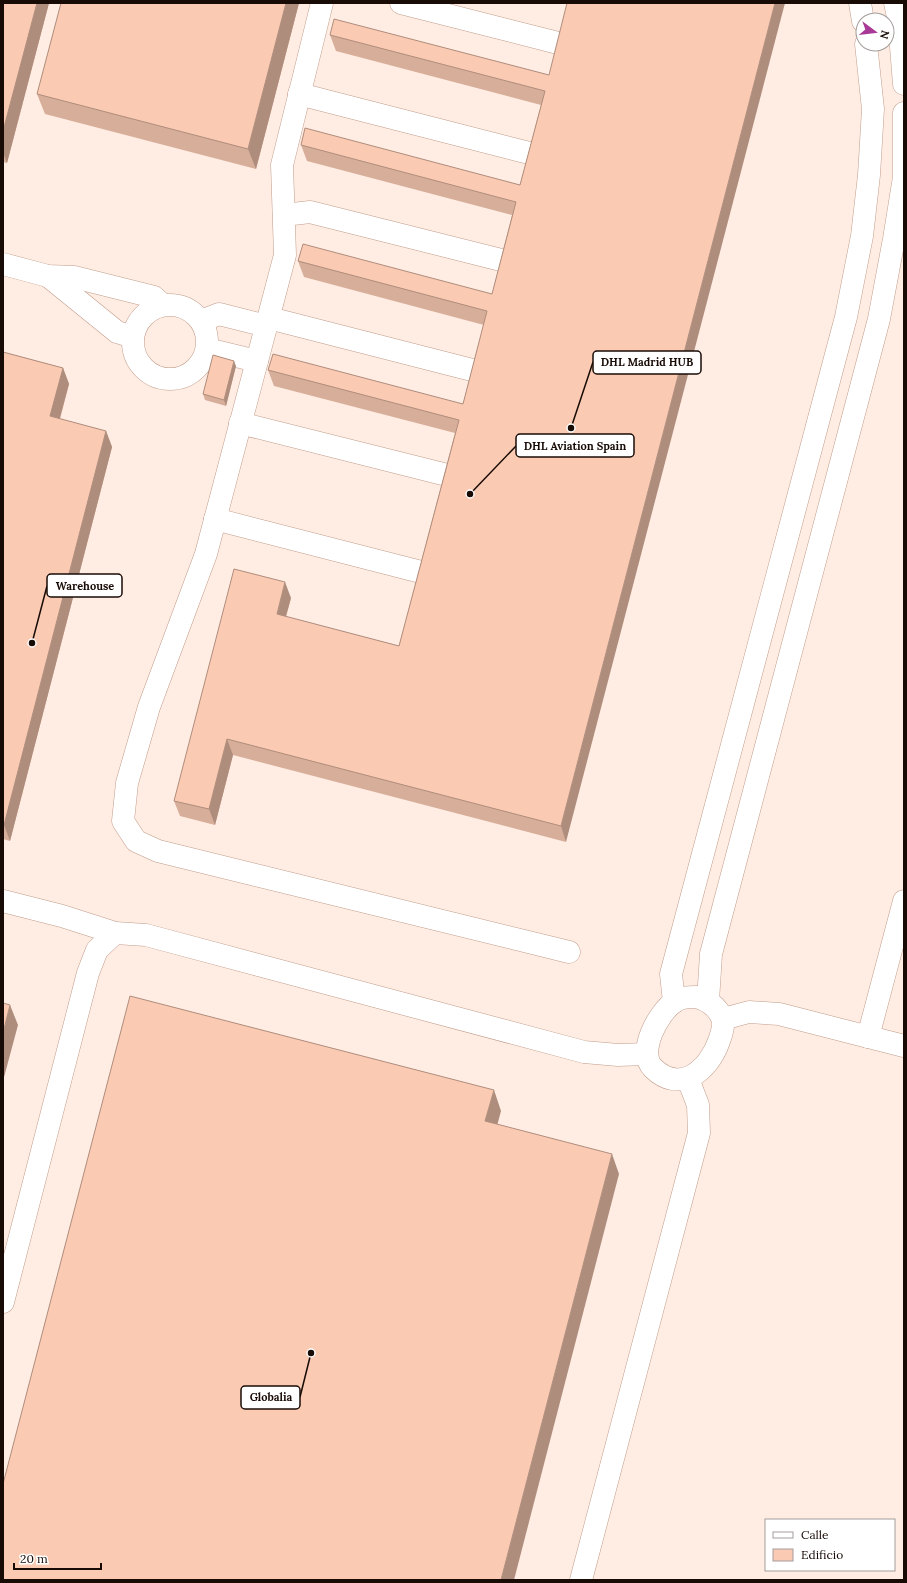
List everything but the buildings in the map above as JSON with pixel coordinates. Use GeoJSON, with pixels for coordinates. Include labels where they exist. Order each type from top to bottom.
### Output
{"type":"FeatureCollection","features":[{"type":"Feature","properties":{"kind":"lane"},"geometry":{"type":"LineString","coordinates":[[322,3],[282,165],[285,254],[206,554],[149,707],[127,783],[123,821],[136,841],[158,851],[569,952]]}},
{"type":"Feature","properties":{"kind":"lane"},"geometry":{"type":"LineString","coordinates":[[401,3],[562,44]]}},
{"type":"Feature","properties":{"kind":"lane"},"geometry":{"type":"LineString","coordinates":[[895,3],[899,22],[904,84]]}},
{"type":"Feature","properties":{"kind":"lane"},"geometry":{"type":"LineString","coordinates":[[674,1002],[670,974],[850,295],[862,236],[869,175],[873,109],[867,52]]}},
{"type":"Feature","properties":{"kind":"lane"},"geometry":{"type":"LineString","coordinates":[[300,94],[533,154]]}},
{"type":"Feature","properties":{"kind":"lane"},"geometry":{"type":"LineString","coordinates":[[708,1001],[711,954],[879,319],[904,177],[904,113]]}},
{"type":"Feature","properties":{"kind":"lane"},"geometry":{"type":"LineString","coordinates":[[284,215],[310,212],[505,261]]}},
{"type":"Feature","properties":{"kind":"lane"},"geometry":{"type":"LineString","coordinates":[[3,264],[48,276],[74,277],[147,295],[154,297],[163,305]]}},
{"type":"Feature","properties":{"kind":"lane"},"geometry":{"type":"LineString","coordinates":[[48,276],[117,332],[133,337]]}},
{"type":"Feature","properties":{"kind":"lane"},"geometry":{"type":"LineString","coordinates":[[163,305],[178,305],[191,310],[201,321],[207,334],[207,349],[202,362],[191,373],[178,379],[164,379],[150,374],[140,364],[134,351],[133,337],[138,322],[148,311],[163,305]]}},
{"type":"Feature","properties":{"kind":"lane"},"geometry":{"type":"LineString","coordinates":[[201,321],[220,314],[267,322],[476,371]]}},
{"type":"Feature","properties":{"kind":"lane"},"geometry":{"type":"LineString","coordinates":[[207,349],[257,362]]}},
{"type":"Feature","properties":{"kind":"lane"},"geometry":{"type":"LineString","coordinates":[[240,424],[447,475]]}},
{"type":"Feature","properties":{"kind":"lane"},"geometry":{"type":"LineString","coordinates":[[215,519],[421,572]]}},
{"type":"Feature","properties":{"kind":"lane"},"geometry":{"type":"LineString","coordinates":[[3,901],[62,916],[115,933],[146,935],[584,1052],[618,1055],[647,1054]]}},
{"type":"Feature","properties":{"kind":"lane"},"geometry":{"type":"LineString","coordinates":[[868,1037],[904,901]]}},
{"type":"Feature","properties":{"kind":"lane"},"geometry":{"type":"LineString","coordinates":[[3,1302],[88,973],[97,950],[115,933]]}},
{"type":"Feature","properties":{"kind":"lane"},"geometry":{"type":"LineString","coordinates":[[697,997],[708,1001],[717,1008],[723,1019],[722,1033],[715,1053],[702,1070],[688,1079],[674,1079],[660,1075],[650,1065],[647,1054],[653,1029],[662,1014],[674,1002],[684,998],[697,997]]}},
{"type":"Feature","properties":{"kind":"lane"},"geometry":{"type":"LineString","coordinates":[[723,1019],[749,1012],[779,1014],[904,1046]]}},
{"type":"Feature","properties":{"kind":"lane"},"geometry":{"type":"LineString","coordinates":[[581,1580],[699,1133],[698,1105],[688,1079]]}},
{"type":"Feature","properties":{"kind":"shaded area"},"geometry":{"type":"Polygon","coordinates":[[[3,3],[904,3],[904,1580],[3,1580],[3,3]]]}},
{"type":"Feature","properties":{"kind":"place","name":"DHL Madrid HUB"},"geometry":{"type":"Point","coordinates":[571,428]}},
{"type":"Feature","properties":{"kind":"place","name":"DHL Aviation Spain"},"geometry":{"type":"Point","coordinates":[470,494]}},
{"type":"Feature","properties":{"kind":"place","name":"Warehouse"},"geometry":{"type":"Point","coordinates":[32,643]}},
{"type":"Feature","properties":{"kind":"place","name":"Globalia"},"geometry":{"type":"Point","coordinates":[311,1353]}}]}
